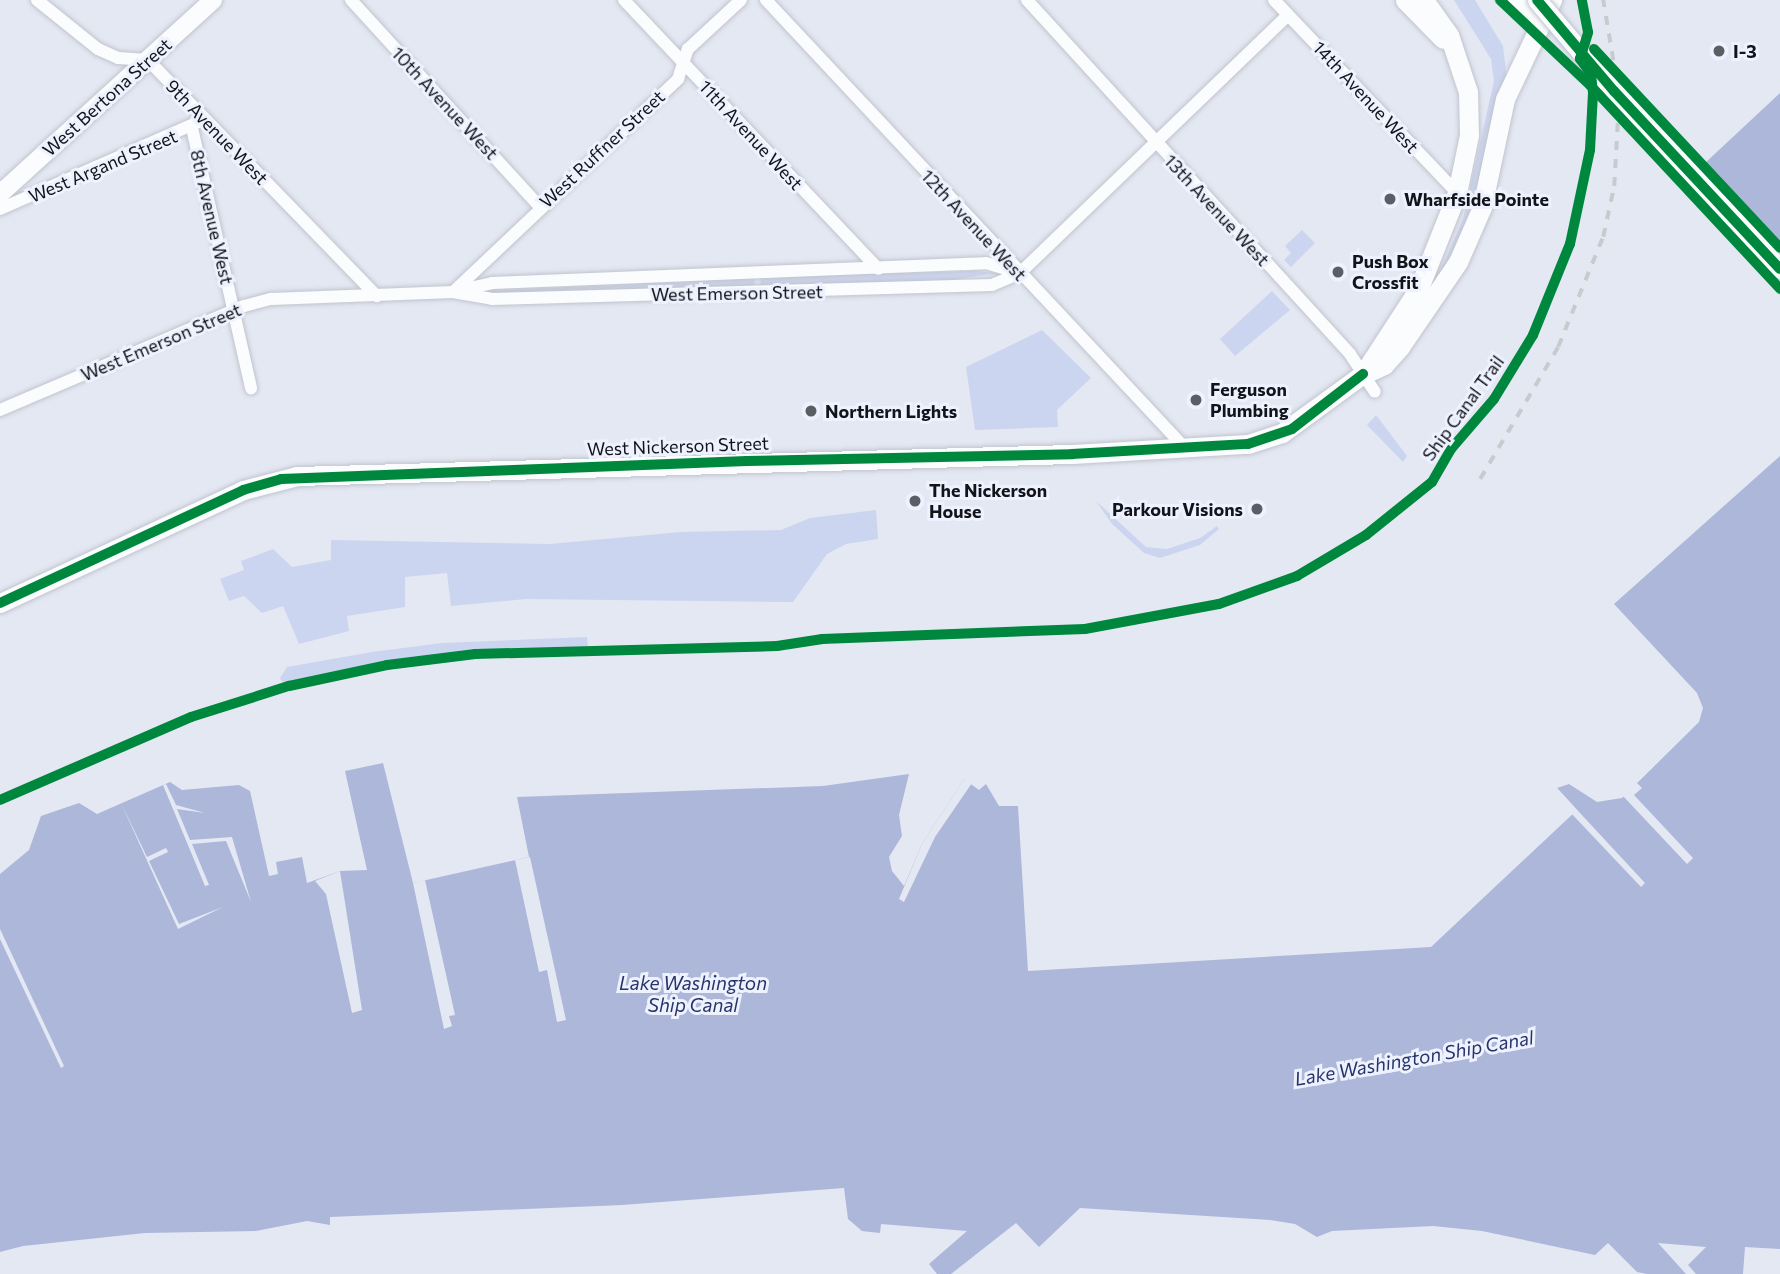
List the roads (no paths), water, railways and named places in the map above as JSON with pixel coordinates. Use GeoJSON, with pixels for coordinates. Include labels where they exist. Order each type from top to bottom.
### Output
{"type":"FeatureCollection","features":[{"type":"Feature","properties":{"kind":"main road"},"geometry":{"type":"LineString","coordinates":[[1517,0],[1536,9],[1780,269]]}},
{"type":"Feature","properties":{"kind":"main road"},"geometry":{"type":"LineString","coordinates":[[1363,374],[1384,365],[1401,347],[1458,262],[1482,207],[1506,99],[1552,0]]}},
{"type":"Feature","properties":{"kind":"main road","name":"West Nickerson Street"},"geometry":{"type":"LineString","coordinates":[[0,603],[243,490],[297,477],[1185,448],[1248,444],[1274,437],[1314,414],[1363,374],[1419,288],[1457,193],[1470,121],[1465,78],[1454,49],[1410,2]]}},
{"type":"Feature","properties":{"kind":"street"},"geometry":{"type":"LineString","coordinates":[[37,0],[98,49],[118,58],[148,60]]}},
{"type":"Feature","properties":{"kind":"street","name":"West Bertona Street"},"geometry":{"type":"LineString","coordinates":[[1,196],[214,0]]}},
{"type":"Feature","properties":{"kind":"street","name":"10th Avenue West"},"geometry":{"type":"LineString","coordinates":[[351,0],[540,206]]}},
{"type":"Feature","properties":{"kind":"street","name":"11th Avenue West"},"geometry":{"type":"LineString","coordinates":[[624,0],[878,269]]}},
{"type":"Feature","properties":{"kind":"street","name":"West Ruffner Street"},"geometry":{"type":"LineString","coordinates":[[453,292],[540,206],[678,79],[688,49],[741,0]]}},
{"type":"Feature","properties":{"kind":"street","name":"12th Avenue West"},"geometry":{"type":"LineString","coordinates":[[766,0],[1185,448]]}},
{"type":"Feature","properties":{"kind":"street","name":"13th Avenue West"},"geometry":{"type":"LineString","coordinates":[[1027,0],[1350,354],[1375,392]]}},
{"type":"Feature","properties":{"kind":"street","name":"14th Avenue West"},"geometry":{"type":"LineString","coordinates":[[1274,0],[1457,193]]}},
{"type":"Feature","properties":{"kind":"street","name":"West Emerson Street"},"geometry":{"type":"LineString","coordinates":[[453,292],[492,299],[992,285],[1020,274],[1288,15]]}},
{"type":"Feature","properties":{"kind":"street","name":"9th Avenue West"},"geometry":{"type":"LineString","coordinates":[[148,60],[197,123],[377,296]]}},
{"type":"Feature","properties":{"kind":"street","name":"West Argand Street"},"geometry":{"type":"LineString","coordinates":[[1,196],[197,123]]}},
{"type":"Feature","properties":{"kind":"street","name":"8th Avenue West"},"geometry":{"type":"LineString","coordinates":[[197,123],[233,311],[251,388]]}},
{"type":"Feature","properties":{"kind":"street","name":"West Emerson Street"},"geometry":{"type":"LineString","coordinates":[[0,410],[233,311],[271,299],[453,292],[492,283],[986,263],[1020,274]]}},
{"type":"Feature","properties":{"kind":"water"},"geometry":{"type":"Polygon","coordinates":[[[1780,93],[1780,246],[1704,164],[1780,93]]]}},
{"type":"Feature","properties":{"kind":"water","name":"Lake Washington Ship Canal"},"geometry":{"type":"Polygon","coordinates":[[[1780,456],[1780,1249],[1745,1247],[1743,1274],[1637,1272],[1608,1243],[1595,1255],[1482,1231],[1433,1226],[1332,1231],[1317,1237],[1295,1224],[1270,1220],[1080,1208],[1039,1247],[1016,1223],[951,1274],[937,1274],[929,1264],[967,1231],[881,1224],[880,1233],[862,1231],[848,1219],[844,1188],[622,1205],[330,1217],[330,1225],[307,1221],[256,1231],[145,1233],[23,1246],[0,1252],[0,874],[29,850],[41,816],[79,803],[97,814],[170,782],[182,790],[239,785],[250,791],[269,876],[278,874],[276,862],[302,857],[307,883],[340,871],[367,870],[345,771],[383,763],[413,883],[529,857],[517,797],[823,786],[909,774],[899,815],[902,836],[889,857],[892,871],[904,886],[922,844],[964,779],[979,790],[986,784],[999,806],[1018,806],[1028,971],[1431,947],[1577,810],[1557,788],[1569,784],[1597,802],[1622,798],[1699,722],[1703,708],[1697,693],[1614,604],[1780,456]]]}},
{"type":"Feature","properties":{"kind":"railway"},"geometry":{"type":"LineString","coordinates":[[1480,479],[1558,347],[1603,237],[1614,186],[1619,96],[1603,0]]}},
{"type":"Feature","properties":{"kind":"place","name":"I-3"},"geometry":{"type":"Point","coordinates":[1719,51]}},
{"type":"Feature","properties":{"kind":"place","name":"Wharfside Pointe"},"geometry":{"type":"Point","coordinates":[1390,199]}},
{"type":"Feature","properties":{"kind":"place","name":"Push Box Crossfit"},"geometry":{"type":"Point","coordinates":[1338,272]}},
{"type":"Feature","properties":{"kind":"place","name":"Ferguson Plumbing"},"geometry":{"type":"Point","coordinates":[1196,400]}},
{"type":"Feature","properties":{"kind":"place","name":"Northern Lights"},"geometry":{"type":"Point","coordinates":[811,411]}},
{"type":"Feature","properties":{"kind":"place","name":"The Nickerson House"},"geometry":{"type":"Point","coordinates":[915,501]}},
{"type":"Feature","properties":{"kind":"place","name":"Parkour Visions"},"geometry":{"type":"Point","coordinates":[1257,509]}}]}
